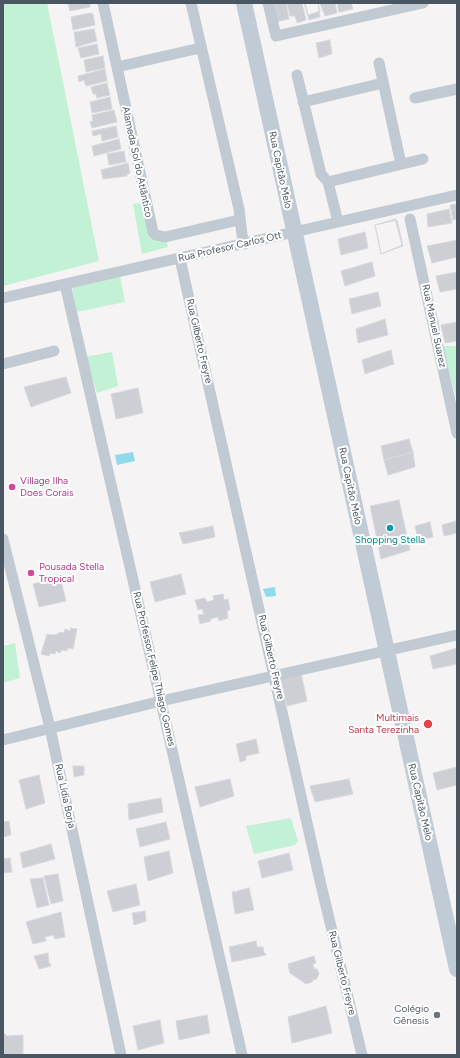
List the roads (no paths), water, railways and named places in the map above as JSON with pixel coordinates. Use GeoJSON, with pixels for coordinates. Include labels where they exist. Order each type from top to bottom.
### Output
{"type":"FeatureCollection","features":[{"type":"Feature","properties":{"kind":"main road","name":"Rua Capitão Melo"},"geometry":{"type":"LineString","coordinates":[[244,3],[457,969]]}},
{"type":"Feature","properties":{"kind":"street","name":"Alameda Sol do Atlântico"},"geometry":{"type":"LineString","coordinates":[[103,3],[151,227],[156,235],[165,238],[239,220]]}},
{"type":"Feature","properties":{"kind":"street"},"geometry":{"type":"LineString","coordinates":[[191,3],[200,48],[239,209],[239,220],[245,244]]}},
{"type":"Feature","properties":{"kind":"street"},"geometry":{"type":"LineString","coordinates":[[268,3],[276,36],[423,3]]}},
{"type":"Feature","properties":{"kind":"street"},"geometry":{"type":"LineString","coordinates":[[117,67],[200,48]]}},
{"type":"Feature","properties":{"kind":"street"},"geometry":{"type":"LineString","coordinates":[[378,62],[401,164]]}},
{"type":"Feature","properties":{"kind":"street"},"geometry":{"type":"LineString","coordinates":[[297,75],[321,174],[328,182],[338,222]]}},
{"type":"Feature","properties":{"kind":"street"},"geometry":{"type":"LineString","coordinates":[[303,102],[383,84]]}},
{"type":"Feature","properties":{"kind":"street"},"geometry":{"type":"LineString","coordinates":[[415,98],[457,89]]}},
{"type":"Feature","properties":{"kind":"street"},"geometry":{"type":"LineString","coordinates":[[328,182],[423,159]]}},
{"type":"Feature","properties":{"kind":"street","name":"Rua Profesor Carlos Ott"},"geometry":{"type":"LineString","coordinates":[[3,298],[457,195]]}},
{"type":"Feature","properties":{"kind":"street","name":"Rua Manuel Suarez"},"geometry":{"type":"LineString","coordinates":[[410,219],[457,433]]}},
{"type":"Feature","properties":{"kind":"street","name":"Rua Gilberto Freyre"},"geometry":{"type":"LineString","coordinates":[[180,259],[275,675],[321,885],[362,1055]]}},
{"type":"Feature","properties":{"kind":"street","name":"Rua Professor Felipe Thiago Gomes"},"geometry":{"type":"LineString","coordinates":[[65,284],[242,1055]]}},
{"type":"Feature","properties":{"kind":"street"},"geometry":{"type":"LineString","coordinates":[[3,364],[54,351]]}},
{"type":"Feature","properties":{"kind":"street","name":"Rua Lídia Borja"},"geometry":{"type":"LineString","coordinates":[[3,539],[50,728],[121,1055]]}},
{"type":"Feature","properties":{"kind":"street"},"geometry":{"type":"LineString","coordinates":[[3,740],[161,701],[457,635]]}},
{"type":"Feature","properties":{"kind":"water"},"geometry":{"type":"Polygon","coordinates":[[[133,452],[135,461],[117,465],[115,455],[133,452]]]}},
{"type":"Feature","properties":{"kind":"water"},"geometry":{"type":"Polygon","coordinates":[[[275,587],[276,596],[266,597],[263,589],[275,587]]]}},
{"type":"Feature","properties":{"kind":"place","name":"Village Ilha Does Corais"},"geometry":{"type":"Point","coordinates":[12,487]}},
{"type":"Feature","properties":{"kind":"place","name":"Shopping Stella"},"geometry":{"type":"Point","coordinates":[390,528]}},
{"type":"Feature","properties":{"kind":"place","name":"Pousada Stella Tropical"},"geometry":{"type":"Point","coordinates":[31,573]}},
{"type":"Feature","properties":{"kind":"place","name":"Multimais Santa Terezinha"},"geometry":{"type":"Point","coordinates":[428,724]}},
{"type":"Feature","properties":{"kind":"place","name":"Colégio Gênesis"},"geometry":{"type":"Point","coordinates":[437,1015]}}]}
